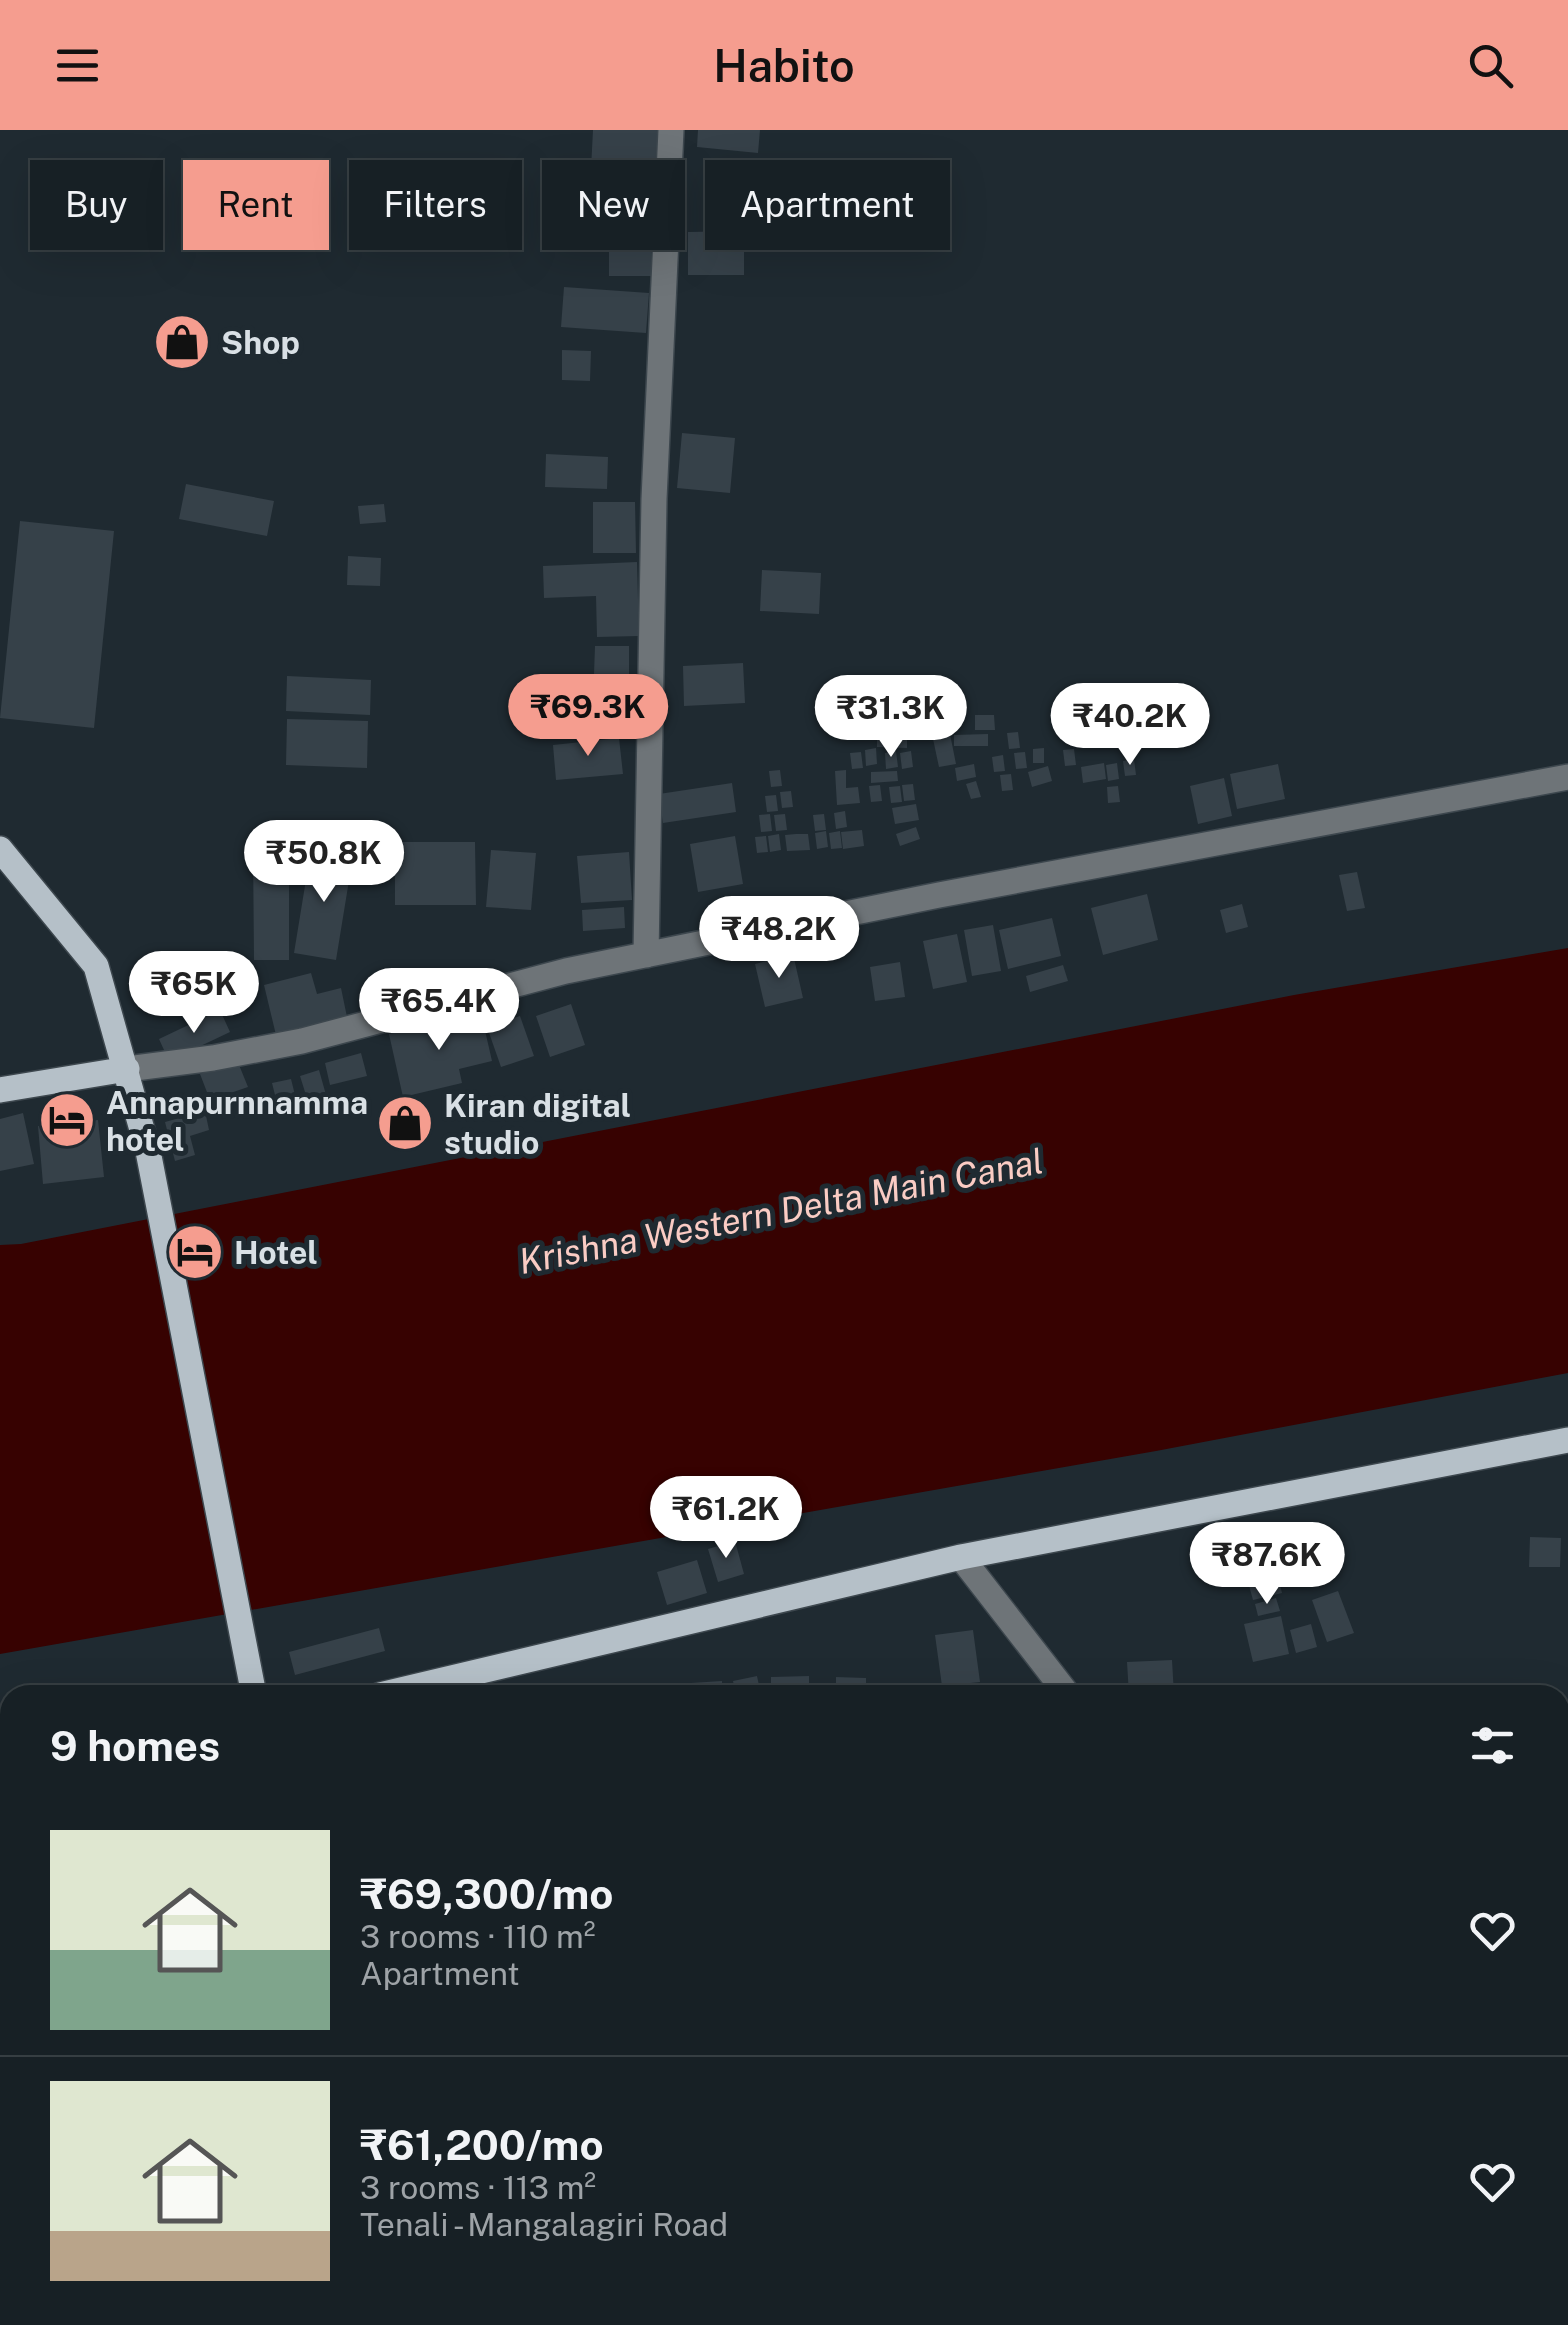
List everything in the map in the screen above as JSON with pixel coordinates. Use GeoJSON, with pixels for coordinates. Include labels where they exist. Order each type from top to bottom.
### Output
{"type":"FeatureCollection","features":[{"type":"Feature","properties":{"kind":"main road"},"geometry":{"type":"LineString","coordinates":[[0,849],[96,966],[128,1069],[148,1151],[252,1685]]}},
{"type":"Feature","properties":{"kind":"main road"},"geometry":{"type":"LineString","coordinates":[[0,1090],[128,1069]]}},
{"type":"Feature","properties":{"kind":"main road"},"geometry":{"type":"LineString","coordinates":[[422,1685],[961,1558],[1568,1440]]}},
{"type":"Feature","properties":{"kind":"street"},"geometry":{"type":"LineString","coordinates":[[646,954],[654,499],[671,130]]}},
{"type":"Feature","properties":{"kind":"street"},"geometry":{"type":"LineString","coordinates":[[128,1069],[302,1041],[566,970],[978,887],[1568,777]]}},
{"type":"Feature","properties":{"kind":"street"},"geometry":{"type":"LineString","coordinates":[[961,1558],[1060,1685]]}},
{"type":"Feature","properties":{"kind":"water","name":"Krishna Western Delta Main Canal"},"geometry":{"type":"Polygon","coordinates":[[[1568,948],[1568,1373],[1156,1451],[0,1654],[0,1245],[21,1244],[1294,995],[1568,948]]]}},
{"type":"Feature","properties":{"kind":"building"},"geometry":{"type":"Polygon","coordinates":[[[593,130],[660,130],[658,160],[591,160],[593,130]]]}},
{"type":"Feature","properties":{"kind":"building"},"geometry":{"type":"Polygon","coordinates":[[[698,130],[760,130],[758,153],[697,147],[698,130]]]}},
{"type":"Feature","properties":{"kind":"building"},"geometry":{"type":"Polygon","coordinates":[[[688,232],[705,232],[705,250],[744,250],[744,275],[688,275],[688,232]]]}},
{"type":"Feature","properties":{"kind":"building"},"geometry":{"type":"Polygon","coordinates":[[[609,250],[651,250],[652,276],[609,276],[609,250]]]}},
{"type":"Feature","properties":{"kind":"building"},"geometry":{"type":"Polygon","coordinates":[[[564,287],[649,293],[646,333],[561,327],[564,287]]]}},
{"type":"Feature","properties":{"kind":"building"},"geometry":{"type":"Polygon","coordinates":[[[562,350],[591,351],[590,381],[562,380],[562,350]]]}},
{"type":"Feature","properties":{"kind":"building"},"geometry":{"type":"Polygon","coordinates":[[[682,433],[735,438],[730,493],[677,488],[682,433]]]}},
{"type":"Feature","properties":{"kind":"building"},"geometry":{"type":"Polygon","coordinates":[[[546,454],[608,457],[607,489],[545,487],[546,454]]]}},
{"type":"Feature","properties":{"kind":"building"},"geometry":{"type":"Polygon","coordinates":[[[186,484],[274,501],[267,536],[179,519],[186,484]]]}},
{"type":"Feature","properties":{"kind":"building"},"geometry":{"type":"Polygon","coordinates":[[[593,502],[635,502],[636,553],[593,553],[593,502]]]}},
{"type":"Feature","properties":{"kind":"building"},"geometry":{"type":"Polygon","coordinates":[[[384,504],[386,522],[360,524],[358,506],[384,504]]]}},
{"type":"Feature","properties":{"kind":"building"},"geometry":{"type":"Polygon","coordinates":[[[20,521],[114,531],[94,728],[0,718],[20,521]]]}},
{"type":"Feature","properties":{"kind":"building"},"geometry":{"type":"Polygon","coordinates":[[[348,556],[381,558],[380,586],[347,585],[348,556]]]}},
{"type":"Feature","properties":{"kind":"building"},"geometry":{"type":"Polygon","coordinates":[[[637,562],[639,636],[597,637],[596,596],[544,598],[543,566],[637,562]]]}},
{"type":"Feature","properties":{"kind":"building"},"geometry":{"type":"Polygon","coordinates":[[[762,570],[821,573],[819,614],[760,611],[762,570]]]}},
{"type":"Feature","properties":{"kind":"building"},"geometry":{"type":"Polygon","coordinates":[[[595,646],[629,646],[629,674],[594,674],[595,646]]]}},
{"type":"Feature","properties":{"kind":"building"},"geometry":{"type":"Polygon","coordinates":[[[743,663],[745,703],[684,706],[683,666],[743,663]]]}},
{"type":"Feature","properties":{"kind":"building"},"geometry":{"type":"Polygon","coordinates":[[[287,676],[371,680],[370,715],[286,711],[287,676]]]}},
{"type":"Feature","properties":{"kind":"building"},"geometry":{"type":"Polygon","coordinates":[[[975,715],[994,715],[995,730],[975,730],[975,715]]]}},
{"type":"Feature","properties":{"kind":"building"},"geometry":{"type":"Polygon","coordinates":[[[287,719],[368,721],[367,768],[286,765],[287,719]]]}},
{"type":"Feature","properties":{"kind":"building"},"geometry":{"type":"Polygon","coordinates":[[[1079,725],[1081,741],[1070,743],[1068,727],[1079,725]]]}},
{"type":"Feature","properties":{"kind":"building"},"geometry":{"type":"Polygon","coordinates":[[[1018,732],[1020,748],[1009,749],[1007,733],[1018,732]]]}},
{"type":"Feature","properties":{"kind":"building"},"geometry":{"type":"Polygon","coordinates":[[[877,733],[907,734],[907,748],[877,747],[877,733]]]}},
{"type":"Feature","properties":{"kind":"building"},"geometry":{"type":"Polygon","coordinates":[[[950,734],[956,764],[939,767],[933,739],[950,734]]]}},
{"type":"Feature","properties":{"kind":"building"},"geometry":{"type":"Polygon","coordinates":[[[988,734],[988,746],[954,746],[954,735],[988,734]]]}},
{"type":"Feature","properties":{"kind":"building"},"geometry":{"type":"Polygon","coordinates":[[[619,738],[623,774],[556,780],[553,745],[619,738]]]}},
{"type":"Feature","properties":{"kind":"building"},"geometry":{"type":"Polygon","coordinates":[[[876,748],[877,764],[866,766],[865,750],[876,748]]]}},
{"type":"Feature","properties":{"kind":"building"},"geometry":{"type":"Polygon","coordinates":[[[1044,748],[1044,763],[1033,763],[1033,749],[1044,748]]]}},
{"type":"Feature","properties":{"kind":"building"},"geometry":{"type":"Polygon","coordinates":[[[1074,749],[1076,765],[1065,766],[1063,750],[1074,749]]]}},
{"type":"Feature","properties":{"kind":"building"},"geometry":{"type":"Polygon","coordinates":[[[896,751],[898,767],[886,769],[885,753],[896,751]]]}},
{"type":"Feature","properties":{"kind":"building"},"geometry":{"type":"Polygon","coordinates":[[[911,751],[913,767],[902,769],[900,753],[911,751]]]}},
{"type":"Feature","properties":{"kind":"building"},"geometry":{"type":"Polygon","coordinates":[[[861,752],[863,768],[852,769],[850,753],[861,752]]]}},
{"type":"Feature","properties":{"kind":"building"},"geometry":{"type":"Polygon","coordinates":[[[1025,752],[1027,768],[1016,769],[1014,753],[1025,752]]]}},
{"type":"Feature","properties":{"kind":"building"},"geometry":{"type":"Polygon","coordinates":[[[1003,755],[1005,771],[994,772],[992,757],[1003,755]]]}},
{"type":"Feature","properties":{"kind":"building"},"geometry":{"type":"Polygon","coordinates":[[[1134,759],[1136,775],[1125,776],[1123,761],[1134,759]]]}},
{"type":"Feature","properties":{"kind":"building"},"geometry":{"type":"Polygon","coordinates":[[[1104,763],[1106,779],[1083,783],[1081,767],[1104,763]]]}},
{"type":"Feature","properties":{"kind":"building"},"geometry":{"type":"Polygon","coordinates":[[[1117,763],[1119,779],[1108,781],[1106,765],[1117,763]]]}},
{"type":"Feature","properties":{"kind":"building"},"geometry":{"type":"Polygon","coordinates":[[[974,764],[976,777],[957,781],[955,768],[974,764]]]}},
{"type":"Feature","properties":{"kind":"building"},"geometry":{"type":"Polygon","coordinates":[[[1278,764],[1285,799],[1237,809],[1230,774],[1278,764]]]}},
{"type":"Feature","properties":{"kind":"building"},"geometry":{"type":"Polygon","coordinates":[[[1048,766],[1052,781],[1032,787],[1028,772],[1048,766]]]}},
{"type":"Feature","properties":{"kind":"building"},"geometry":{"type":"Polygon","coordinates":[[[780,770],[782,786],[771,787],[769,771],[780,770]]]}},
{"type":"Feature","properties":{"kind":"building"},"geometry":{"type":"Polygon","coordinates":[[[846,770],[846,788],[858,787],[860,803],[837,805],[835,771],[846,770]]]}},
{"type":"Feature","properties":{"kind":"building"},"geometry":{"type":"Polygon","coordinates":[[[897,771],[898,781],[871,783],[871,772],[897,771]]]}},
{"type":"Feature","properties":{"kind":"building"},"geometry":{"type":"Polygon","coordinates":[[[1011,774],[1013,790],[1002,791],[1000,775],[1011,774]]]}},
{"type":"Feature","properties":{"kind":"building"},"geometry":{"type":"Polygon","coordinates":[[[1224,778],[1232,816],[1198,824],[1190,786],[1224,778]]]}},
{"type":"Feature","properties":{"kind":"building"},"geometry":{"type":"Polygon","coordinates":[[[976,781],[981,797],[971,799],[966,784],[976,781]]]}},
{"type":"Feature","properties":{"kind":"building"},"geometry":{"type":"Polygon","coordinates":[[[732,783],[736,812],[663,823],[659,794],[732,783]]]}},
{"type":"Feature","properties":{"kind":"building"},"geometry":{"type":"Polygon","coordinates":[[[913,784],[915,800],[904,801],[902,785],[913,784]]]}},
{"type":"Feature","properties":{"kind":"building"},"geometry":{"type":"Polygon","coordinates":[[[880,785],[882,801],[871,802],[869,786],[880,785]]]}},
{"type":"Feature","properties":{"kind":"building"},"geometry":{"type":"Polygon","coordinates":[[[900,786],[902,802],[891,803],[889,787],[900,786]]]}},
{"type":"Feature","properties":{"kind":"building"},"geometry":{"type":"Polygon","coordinates":[[[1118,786],[1120,802],[1108,803],[1107,787],[1118,786]]]}},
{"type":"Feature","properties":{"kind":"building"},"geometry":{"type":"Polygon","coordinates":[[[791,791],[793,807],[782,808],[780,792],[791,791]]]}},
{"type":"Feature","properties":{"kind":"building"},"geometry":{"type":"Polygon","coordinates":[[[776,795],[778,811],[767,812],[765,796],[776,795]]]}},
{"type":"Feature","properties":{"kind":"building"},"geometry":{"type":"Polygon","coordinates":[[[916,804],[919,820],[895,824],[892,808],[916,804]]]}},
{"type":"Feature","properties":{"kind":"building"},"geometry":{"type":"Polygon","coordinates":[[[845,811],[847,827],[836,829],[834,813],[845,811]]]}},
{"type":"Feature","properties":{"kind":"building"},"geometry":{"type":"Polygon","coordinates":[[[770,814],[772,831],[761,832],[759,815],[770,814]]]}},
{"type":"Feature","properties":{"kind":"building"},"geometry":{"type":"Polygon","coordinates":[[[785,814],[787,830],[776,831],[774,815],[785,814]]]}},
{"type":"Feature","properties":{"kind":"building"},"geometry":{"type":"Polygon","coordinates":[[[824,814],[826,830],[815,831],[813,815],[824,814]]]}},
{"type":"Feature","properties":{"kind":"building"},"geometry":{"type":"Polygon","coordinates":[[[916,827],[920,839],[900,846],[896,834],[916,827]]]}},
{"type":"Feature","properties":{"kind":"building"},"geometry":{"type":"Polygon","coordinates":[[[862,830],[864,846],[843,849],[841,832],[862,830]]]}},
{"type":"Feature","properties":{"kind":"building"},"geometry":{"type":"Polygon","coordinates":[[[826,831],[828,847],[817,849],[815,833],[826,831]]]}},
{"type":"Feature","properties":{"kind":"building"},"geometry":{"type":"Polygon","coordinates":[[[840,831],[842,848],[831,849],[829,833],[840,831]]]}},
{"type":"Feature","properties":{"kind":"building"},"geometry":{"type":"Polygon","coordinates":[[[779,834],[781,850],[770,852],[768,836],[779,834]]]}},
{"type":"Feature","properties":{"kind":"building"},"geometry":{"type":"Polygon","coordinates":[[[808,834],[810,850],[787,851],[785,835],[808,834]]]}},
{"type":"Feature","properties":{"kind":"building"},"geometry":{"type":"Polygon","coordinates":[[[735,836],[743,884],[698,892],[690,844],[735,836]]]}},
{"type":"Feature","properties":{"kind":"building"},"geometry":{"type":"Polygon","coordinates":[[[766,836],[768,852],[757,853],[755,837],[766,836]]]}},
{"type":"Feature","properties":{"kind":"building"},"geometry":{"type":"Polygon","coordinates":[[[395,842],[475,842],[476,905],[395,905],[395,842]]]}},
{"type":"Feature","properties":{"kind":"building"},"geometry":{"type":"Polygon","coordinates":[[[253,848],[289,848],[289,960],[254,960],[253,848]]]}},
{"type":"Feature","properties":{"kind":"building"},"geometry":{"type":"Polygon","coordinates":[[[311,849],[353,856],[336,960],[294,953],[311,849]]]}},
{"type":"Feature","properties":{"kind":"building"},"geometry":{"type":"Polygon","coordinates":[[[491,850],[536,853],[531,910],[486,907],[491,850]]]}},
{"type":"Feature","properties":{"kind":"building"},"geometry":{"type":"Polygon","coordinates":[[[629,852],[632,900],[581,903],[577,856],[629,852]]]}},
{"type":"Feature","properties":{"kind":"building"},"geometry":{"type":"Polygon","coordinates":[[[1357,872],[1365,908],[1347,911],[1339,875],[1357,872]]]}},
{"type":"Feature","properties":{"kind":"building"},"geometry":{"type":"Polygon","coordinates":[[[1147,894],[1158,940],[1103,955],[1091,908],[1147,894]]]}},
{"type":"Feature","properties":{"kind":"building"},"geometry":{"type":"Polygon","coordinates":[[[1242,904],[1248,927],[1226,933],[1220,910],[1242,904]]]}},
{"type":"Feature","properties":{"kind":"building"},"geometry":{"type":"Polygon","coordinates":[[[624,907],[625,928],[583,931],[582,910],[624,907]]]}},
{"type":"Feature","properties":{"kind":"building"},"geometry":{"type":"Polygon","coordinates":[[[1052,918],[1061,956],[1008,969],[999,930],[1052,918]]]}},
{"type":"Feature","properties":{"kind":"building"},"geometry":{"type":"Polygon","coordinates":[[[993,925],[1001,971],[972,976],[964,930],[993,925]]]}},
{"type":"Feature","properties":{"kind":"building"},"geometry":{"type":"Polygon","coordinates":[[[957,934],[967,982],[933,989],[923,941],[957,934]]]}},
{"type":"Feature","properties":{"kind":"building"},"geometry":{"type":"Polygon","coordinates":[[[793,954],[803,998],[765,1007],[755,964],[793,954]]]}},
{"type":"Feature","properties":{"kind":"building"},"geometry":{"type":"Polygon","coordinates":[[[900,962],[905,997],[875,1001],[870,967],[900,962]]]}},
{"type":"Feature","properties":{"kind":"building"},"geometry":{"type":"Polygon","coordinates":[[[1063,965],[1068,981],[1030,992],[1026,976],[1063,965]]]}},
{"type":"Feature","properties":{"kind":"building"},"geometry":{"type":"Polygon","coordinates":[[[311,973],[317,994],[341,988],[347,1017],[276,1035],[264,985],[311,973]]]}},
{"type":"Feature","properties":{"kind":"building"},"geometry":{"type":"Polygon","coordinates":[[[571,1004],[585,1045],[550,1057],[536,1016],[571,1004]]]}},
{"type":"Feature","properties":{"kind":"building"},"geometry":{"type":"Polygon","coordinates":[[[220,1010],[230,1032],[169,1061],[159,1039],[220,1010]]]}},
{"type":"Feature","properties":{"kind":"building"},"geometry":{"type":"Polygon","coordinates":[[[481,1013],[492,1061],[459,1069],[462,1083],[403,1097],[389,1034],[481,1013]]]}},
{"type":"Feature","properties":{"kind":"building"},"geometry":{"type":"Polygon","coordinates":[[[520,1016],[534,1056],[501,1067],[487,1027],[520,1016]]]}},
{"type":"Feature","properties":{"kind":"building"},"geometry":{"type":"Polygon","coordinates":[[[361,1053],[367,1076],[330,1085],[325,1063],[361,1053]]]}},
{"type":"Feature","properties":{"kind":"building"},"geometry":{"type":"Polygon","coordinates":[[[237,1060],[248,1087],[210,1100],[200,1074],[237,1060]]]}},
{"type":"Feature","properties":{"kind":"building"},"geometry":{"type":"Polygon","coordinates":[[[319,1070],[328,1102],[310,1108],[300,1076],[319,1070]]]}},
{"type":"Feature","properties":{"kind":"building"},"geometry":{"type":"Polygon","coordinates":[[[291,1079],[298,1107],[279,1111],[272,1083],[291,1079]]]}},
{"type":"Feature","properties":{"kind":"building"},"geometry":{"type":"Polygon","coordinates":[[[205,1111],[209,1130],[190,1136],[195,1155],[175,1161],[165,1122],[205,1111]]]}},
{"type":"Feature","properties":{"kind":"building"},"geometry":{"type":"Polygon","coordinates":[[[23,1113],[34,1164],[0,1171],[0,1119],[23,1113]]]}},
{"type":"Feature","properties":{"kind":"building"},"geometry":{"type":"Polygon","coordinates":[[[98,1120],[104,1177],[43,1184],[38,1126],[98,1120]]]}},
{"type":"Feature","properties":{"kind":"building"},"geometry":{"type":"Polygon","coordinates":[[[1530,1537],[1561,1538],[1560,1567],[1529,1567],[1530,1537]]]}},
{"type":"Feature","properties":{"kind":"building"},"geometry":{"type":"Polygon","coordinates":[[[735,1541],[744,1574],[718,1582],[708,1549],[735,1541]]]}},
{"type":"Feature","properties":{"kind":"building"},"geometry":{"type":"Polygon","coordinates":[[[697,1560],[707,1593],[667,1605],[657,1572],[697,1560]]]}},
{"type":"Feature","properties":{"kind":"building"},"geometry":{"type":"Polygon","coordinates":[[[1274,1560],[1282,1593],[1253,1600],[1244,1567],[1274,1560]]]}},
{"type":"Feature","properties":{"kind":"building"},"geometry":{"type":"Polygon","coordinates":[[[1338,1591],[1354,1633],[1327,1642],[1312,1600],[1338,1591]]]}},
{"type":"Feature","properties":{"kind":"building"},"geometry":{"type":"Polygon","coordinates":[[[1276,1598],[1280,1611],[1258,1616],[1255,1604],[1276,1598]]]}},
{"type":"Feature","properties":{"kind":"building"},"geometry":{"type":"Polygon","coordinates":[[[1281,1616],[1289,1654],[1253,1662],[1244,1624],[1281,1616]]]}},
{"type":"Feature","properties":{"kind":"building"},"geometry":{"type":"Polygon","coordinates":[[[1311,1624],[1317,1647],[1296,1653],[1290,1630],[1311,1624]]]}},
{"type":"Feature","properties":{"kind":"building"},"geometry":{"type":"Polygon","coordinates":[[[379,1628],[385,1651],[295,1675],[289,1652],[379,1628]]]}},
{"type":"Feature","properties":{"kind":"building"},"geometry":{"type":"Polygon","coordinates":[[[973,1630],[980,1682],[942,1685],[935,1635],[973,1630]]]}},
{"type":"Feature","properties":{"kind":"building"},"geometry":{"type":"Polygon","coordinates":[[[1172,1660],[1173,1685],[1128,1685],[1127,1662],[1172,1660]]]}},
{"type":"Feature","properties":{"kind":"building"},"geometry":{"type":"Polygon","coordinates":[[[757,1676],[759,1685],[734,1685],[733,1681],[757,1676]]]}},
{"type":"Feature","properties":{"kind":"building"},"geometry":{"type":"Polygon","coordinates":[[[809,1676],[809,1685],[771,1685],[771,1677],[809,1676]]]}},
{"type":"Feature","properties":{"kind":"building"},"geometry":{"type":"Polygon","coordinates":[[[836,1677],[866,1678],[866,1685],[836,1685],[836,1677]]]}},
{"type":"Feature","properties":{"kind":"building"},"geometry":{"type":"Polygon","coordinates":[[[722,1681],[722,1685],[691,1685],[722,1681]]]}},
{"type":"Feature","properties":{"kind":"place","name":"Shop"},"geometry":{"type":"Point","coordinates":[182,342]}},
{"type":"Feature","properties":{"kind":"place","name":"Annapurnnamma hotel"},"geometry":{"type":"Point","coordinates":[67,1120]}},
{"type":"Feature","properties":{"kind":"place","name":"Kiran digital studio"},"geometry":{"type":"Point","coordinates":[405,1123]}},
{"type":"Feature","properties":{"kind":"place","name":"Hotel"},"geometry":{"type":"Point","coordinates":[195,1252]}}]}
